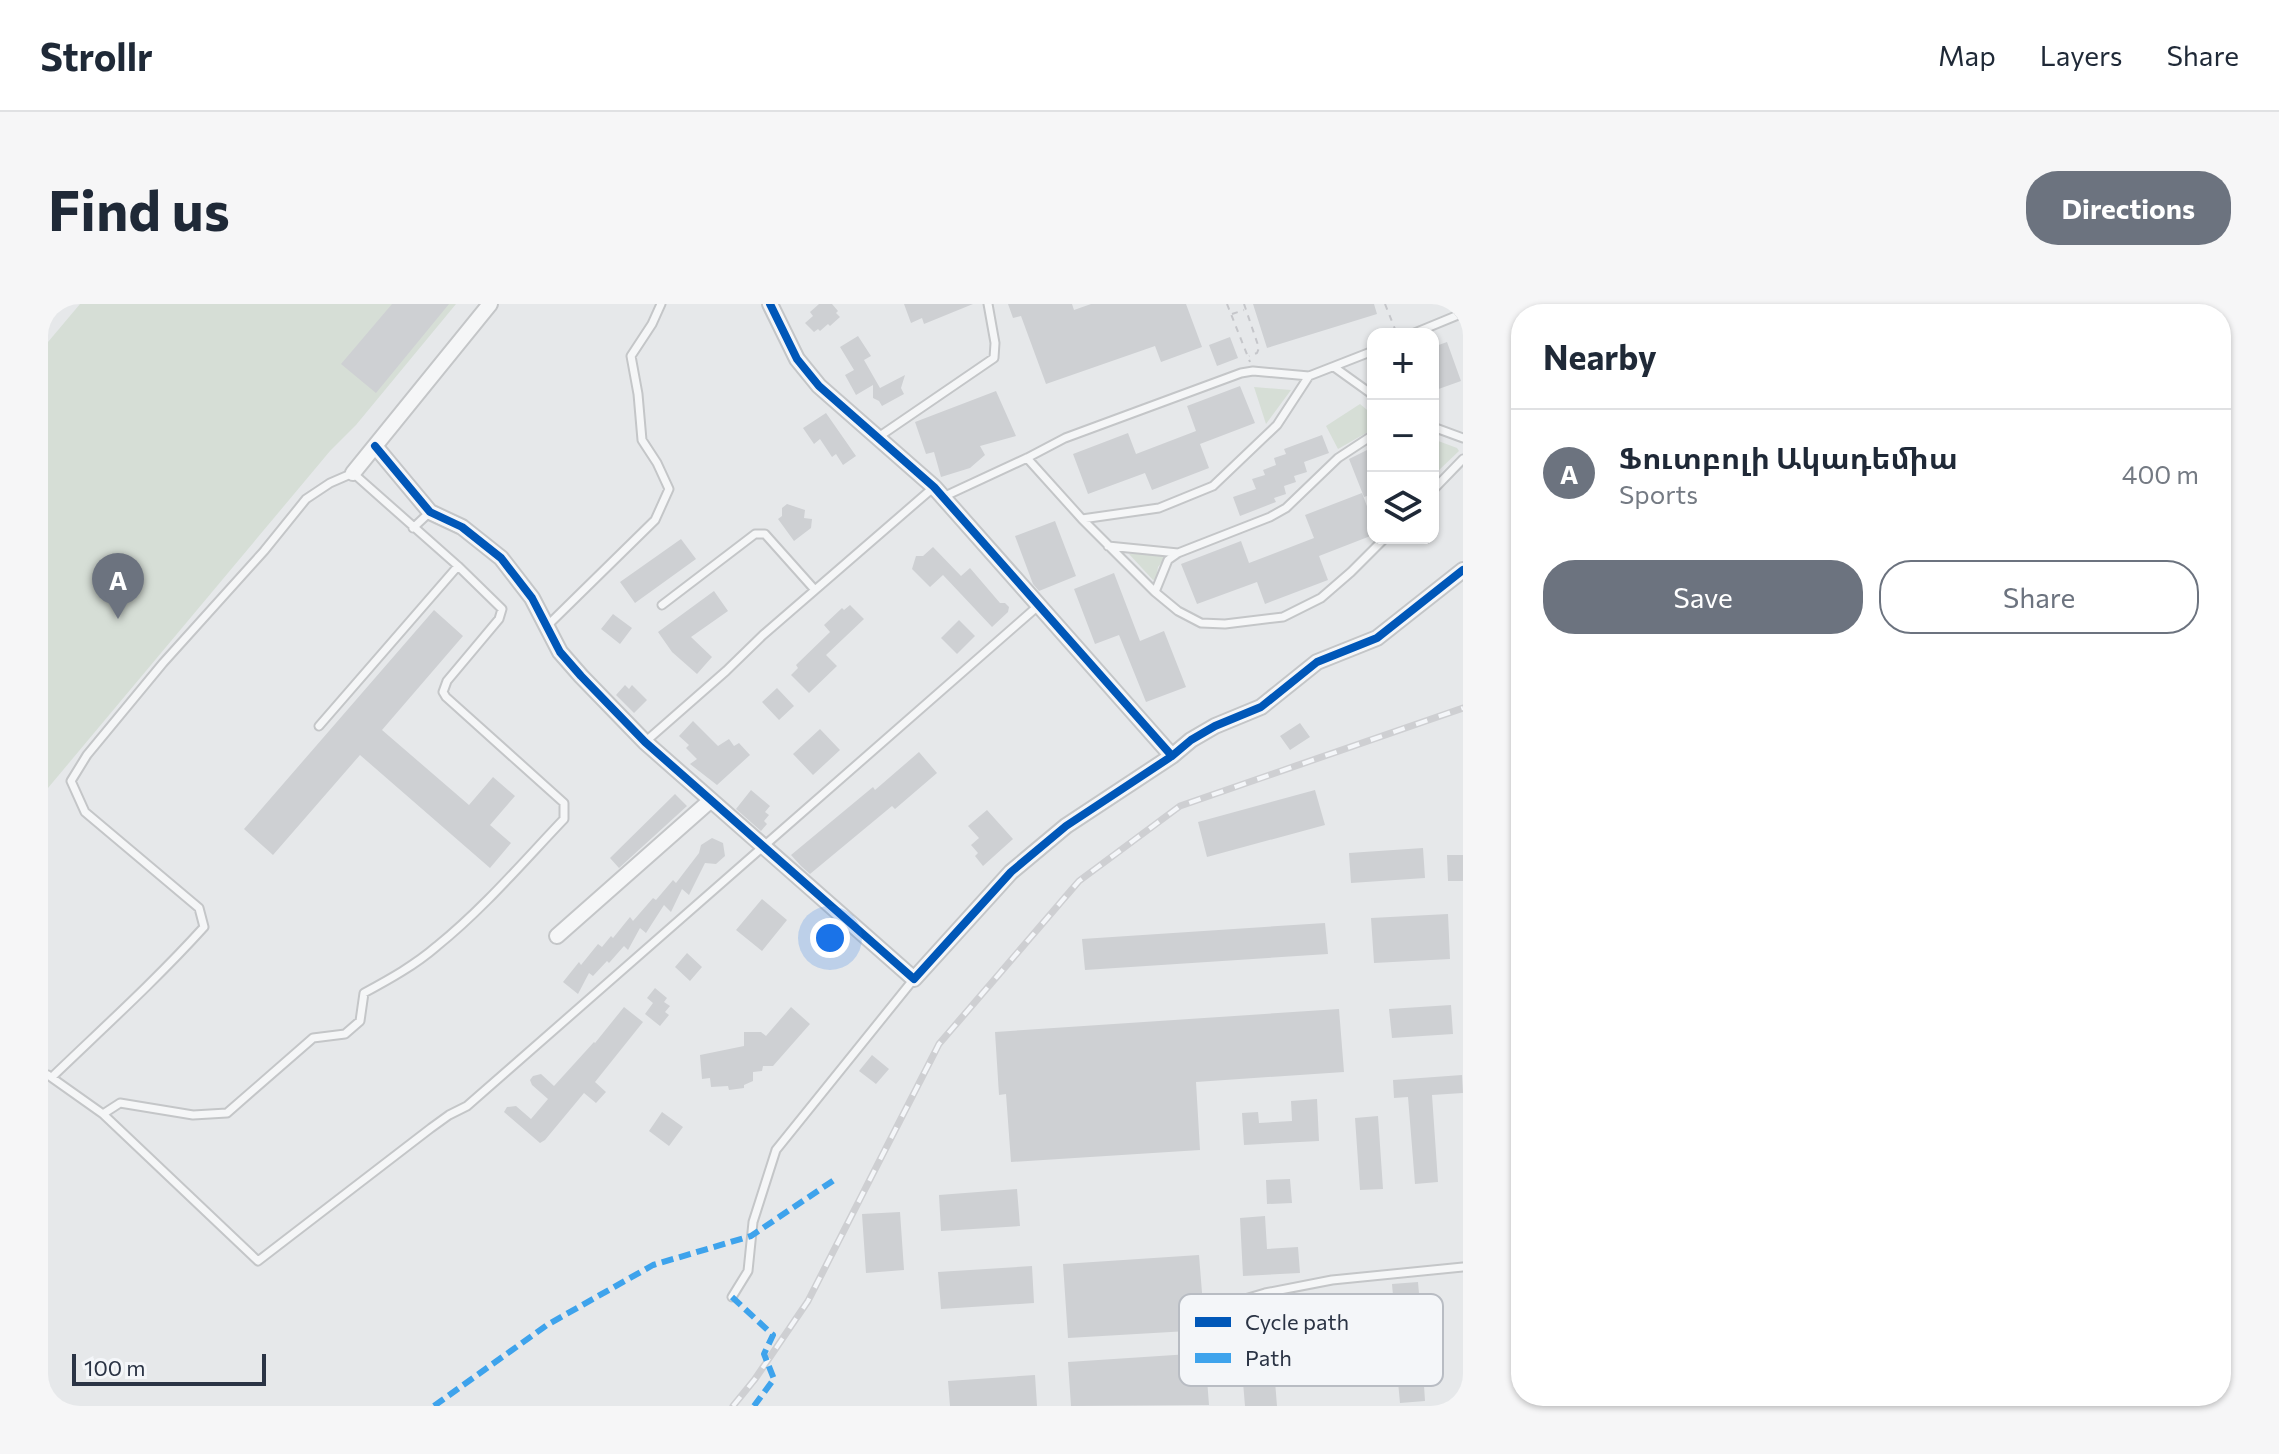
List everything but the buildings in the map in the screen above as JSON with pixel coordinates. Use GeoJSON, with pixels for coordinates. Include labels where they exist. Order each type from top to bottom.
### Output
{"type":"FeatureCollection","features":[{"type":"Feature","properties":{"kind":"street"},"geometry":{"type":"LineString","coordinates":[[353,473],[490,304]]}},
{"type":"Feature","properties":{"kind":"street"},"geometry":{"type":"LineString","coordinates":[[770,304],[797,359],[819,386],[938,492],[1172,756]]}},
{"type":"Feature","properties":{"kind":"street"},"geometry":{"type":"LineString","coordinates":[[375,446],[430,512],[462,527],[501,558],[532,598],[560,652],[645,742],[914,979],[1011,872],[1066,826],[1172,756],[1191,740],[1215,726],[1261,707],[1317,662],[1377,638],[1463,570]]}},
{"type":"Feature","properties":{"kind":"street"},"geometry":{"type":"LineString","coordinates":[[557,936],[711,800]]}},
{"type":"Feature","properties":{"kind":"lane"},"geometry":{"type":"LineString","coordinates":[[547,626],[655,520],[669,489],[642,440],[631,356],[661,304]]}},
{"type":"Feature","properties":{"kind":"lane"},"geometry":{"type":"LineString","coordinates":[[877,438],[994,358],[995,343],[988,304]]}},
{"type":"Feature","properties":{"kind":"lane"},"geometry":{"type":"LineString","coordinates":[[1426,328],[1463,313]]}},
{"type":"Feature","properties":{"kind":"lane"},"geometry":{"type":"LineString","coordinates":[[1450,318],[1463,323]]}},
{"type":"Feature","properties":{"kind":"lane"},"geometry":{"type":"LineString","coordinates":[[645,742],[815,590],[938,492],[1027,458],[1065,438],[1241,373],[1253,371],[1309,376],[1367,353]]}},
{"type":"Feature","properties":{"kind":"lane"},"geometry":{"type":"LineString","coordinates":[[1334,367],[1367,391]]}},
{"type":"Feature","properties":{"kind":"lane"},"geometry":{"type":"LineString","coordinates":[[1082,519],[1159,508],[1213,486],[1277,425],[1309,376]]}},
{"type":"Feature","properties":{"kind":"lane"},"geometry":{"type":"LineString","coordinates":[[1439,429],[1463,438]]}},
{"type":"Feature","properties":{"kind":"lane"},"geometry":{"type":"LineString","coordinates":[[1155,592],[1168,560],[1178,553],[1278,513],[1338,458],[1367,439]]}},
{"type":"Feature","properties":{"kind":"lane"},"geometry":{"type":"LineString","coordinates":[[1027,458],[1155,592],[1178,611],[1201,623],[1225,624],[1283,617],[1321,598],[1379,544]]}},
{"type":"Feature","properties":{"kind":"lane"},"geometry":{"type":"LineString","coordinates":[[1439,482],[1463,459]]}},
{"type":"Feature","properties":{"kind":"lane"},"geometry":{"type":"LineString","coordinates":[[103,1114],[120,1103],[193,1115],[227,1113],[313,1038],[345,1034],[360,1021],[364,993],[404,971],[438,946],[502,885],[564,819],[564,803],[443,692],[447,681],[502,614],[500,604],[353,473],[330,483],[306,499],[264,551],[163,663],[87,755],[71,781],[85,812],[199,908],[204,927],[160,975],[50,1076],[103,1114],[258,1261],[431,1128],[467,1106],[1038,606]]}},
{"type":"Feature","properties":{"kind":"lane"},"geometry":{"type":"LineString","coordinates":[[413,528],[430,512]]}},
{"type":"Feature","properties":{"kind":"lane"},"geometry":{"type":"LineString","coordinates":[[662,605],[755,534],[765,534],[815,590]]}},
{"type":"Feature","properties":{"kind":"lane"},"geometry":{"type":"LineString","coordinates":[[1108,546],[1178,553]]}},
{"type":"Feature","properties":{"kind":"lane"},"geometry":{"type":"LineString","coordinates":[[319,726],[458,566]]}},
{"type":"Feature","properties":{"kind":"lane"},"geometry":{"type":"LineString","coordinates":[[732,1297],[748,1271],[753,1222],[776,1150],[914,979]]}},
{"type":"Feature","properties":{"kind":"lane"},"geometry":{"type":"LineString","coordinates":[[1262,1294],[1332,1280],[1463,1267]]}},
{"type":"Feature","properties":{"kind":"path"},"geometry":{"type":"LineString","coordinates":[[1227,304],[1253,371]]}},
{"type":"Feature","properties":{"kind":"path"},"geometry":{"type":"LineString","coordinates":[[1244,304],[1259,348],[1257,353],[1248,357]]}},
{"type":"Feature","properties":{"kind":"path"},"geometry":{"type":"LineString","coordinates":[[1385,304],[1395,328]]}},
{"type":"Feature","properties":{"kind":"path"},"geometry":{"type":"LineString","coordinates":[[1231,315],[1245,309]]}},
{"type":"Feature","properties":{"kind":"shaded area"},"geometry":{"type":"Polygon","coordinates":[[[80,304],[456,304],[48,788],[48,342],[80,304]]]}},
{"type":"Feature","properties":{"kind":"shaded area"},"geometry":{"type":"Polygon","coordinates":[[[1254,387],[1291,390],[1266,424],[1254,387]]]}},
{"type":"Feature","properties":{"kind":"shaded area"},"geometry":{"type":"Polygon","coordinates":[[[1360,404],[1367,410],[1367,432],[1338,449],[1326,426],[1360,404]]]}},
{"type":"Feature","properties":{"kind":"shaded area"},"geometry":{"type":"Polygon","coordinates":[[[1439,441],[1459,451],[1439,470],[1439,441]]]}},
{"type":"Feature","properties":{"kind":"shaded area"},"geometry":{"type":"Polygon","coordinates":[[[1129,554],[1164,554],[1166,557],[1153,580],[1129,554]]]}},
{"type":"Feature","properties":{"kind":"railway"},"geometry":{"type":"LineString","coordinates":[[733,1406],[808,1301],[939,1044],[1079,881],[1180,806],[1463,708]]}},
{"type":"Feature","properties":{"kind":"marked path"},"geometry":{"type":"LineString","coordinates":[[434,1406],[547,1325],[653,1265],[751,1236],[834,1180]]}},
{"type":"Feature","properties":{"kind":"marked path"},"geometry":{"type":"LineString","coordinates":[[732,1297],[773,1335],[764,1354],[774,1379],[754,1406]]}},
{"type":"Feature","properties":{"kind":"cycle path"},"geometry":{"type":"LineString","coordinates":[[770,304],[797,359],[819,386],[934,487],[1172,756]]}},
{"type":"Feature","properties":{"kind":"cycle path"},"geometry":{"type":"LineString","coordinates":[[375,446],[430,512],[462,527],[501,558],[532,598],[560,652],[645,742],[914,979],[1011,872],[1066,826],[1172,756],[1191,740],[1215,726],[1261,707],[1317,662],[1377,638],[1463,570]]}},
{"type":"Feature","properties":{"kind":"place","name":"Ֆուտբոլի Ակադեմիա"},"geometry":{"type":"Point","coordinates":[118,619]}}]}
